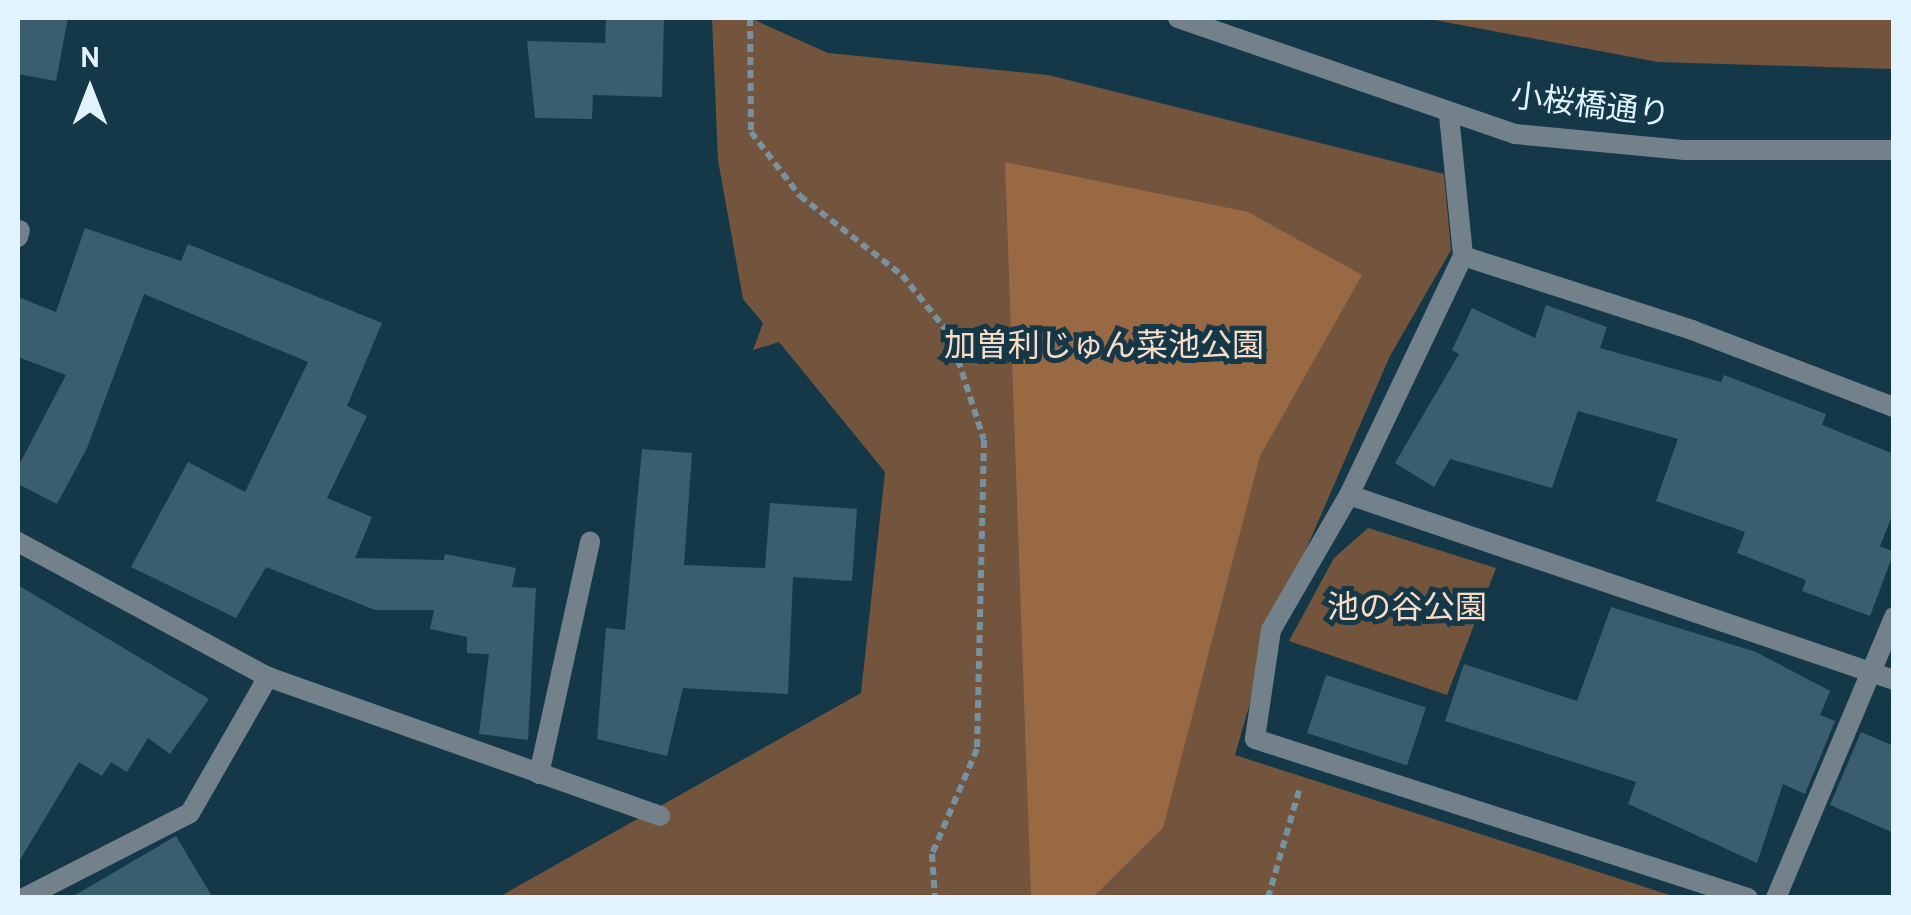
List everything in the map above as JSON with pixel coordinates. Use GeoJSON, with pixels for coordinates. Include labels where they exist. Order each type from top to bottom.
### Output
{"type":"FeatureCollection","features":[{"type":"Feature","properties":{"kind":"street","name":"小桜橋通り"},"geometry":{"type":"LineString","coordinates":[[1178,18],[1450,115],[1515,134],[1686,150],[1894,150]]}},
{"type":"Feature","properties":{"kind":"street"},"geometry":{"type":"LineString","coordinates":[[1450,115],[1463,256],[1348,496],[1271,630],[1255,739],[1748,898]]}},
{"type":"Feature","properties":{"kind":"street"},"geometry":{"type":"LineString","coordinates":[[1463,256],[1692,330],[1894,408]]}},
{"type":"Feature","properties":{"kind":"street"},"geometry":{"type":"LineString","coordinates":[[1348,496],[1872,668],[1894,680]]}},
{"type":"Feature","properties":{"kind":"street"},"geometry":{"type":"LineString","coordinates":[[18,542],[268,677],[660,816]]}},
{"type":"Feature","properties":{"kind":"street"},"geometry":{"type":"LineString","coordinates":[[539,774],[590,542]]}},
{"type":"Feature","properties":{"kind":"street"},"geometry":{"type":"LineString","coordinates":[[1776,898],[1894,617]]}},
{"type":"Feature","properties":{"kind":"street"},"geometry":{"type":"LineString","coordinates":[[24,898],[190,813],[268,677]]}},
{"type":"Feature","properties":{"kind":"path"},"geometry":{"type":"LineString","coordinates":[[750,18],[752,132],[800,196],[902,275],[950,335],[984,440],[976,749],[932,854],[935,898]]}},
{"type":"Feature","properties":{"kind":"path"},"geometry":{"type":"LineString","coordinates":[[1268,898],[1309,757]]}},
{"type":"Feature","properties":{"kind":"green space","name":"加曽利じゅん菜池公園"},"geometry":{"type":"Polygon","coordinates":[[[712,18],[750,18],[828,53],[1048,75],[1444,174],[1451,250],[1390,356],[1271,630],[1235,755],[1676,897],[497,898],[861,693],[885,472],[779,342],[753,350],[763,323],[743,299],[718,160],[712,18]]]}},
{"type":"Feature","properties":{"kind":"green space"},"geometry":{"type":"Polygon","coordinates":[[[1424,18],[1893,18],[1893,69],[1658,62],[1424,18]]]}},
{"type":"Feature","properties":{"kind":"green space","name":"池の谷公園"},"geometry":{"type":"Polygon","coordinates":[[[1368,528],[1496,568],[1447,695],[1289,641],[1334,558],[1368,528]]]}},
{"type":"Feature","properties":{"kind":"shaded area"},"geometry":{"type":"Polygon","coordinates":[[[1005,162],[1248,212],[1362,275],[1260,456],[1163,828],[1093,897],[1031,897],[1005,162]]]}},
{"type":"Feature","properties":{"kind":"building"},"geometry":{"type":"Polygon","coordinates":[[[18,18],[68,18],[56,81],[18,74],[18,18]]]}},
{"type":"Feature","properties":{"kind":"building"},"geometry":{"type":"Polygon","coordinates":[[[606,18],[664,18],[662,97],[593,95],[592,119],[535,118],[527,41],[605,43],[606,18]]]}},
{"type":"Feature","properties":{"kind":"building"},"geometry":{"type":"Polygon","coordinates":[[[85,228],[181,261],[188,244],[382,323],[347,406],[367,416],[327,498],[372,517],[355,558],[444,560],[445,554],[516,568],[512,587],[536,588],[528,740],[479,734],[489,654],[467,653],[467,637],[430,629],[434,610],[375,610],[266,567],[236,618],[131,567],[188,462],[245,492],[308,362],[144,294],[87,448],[57,504],[18,484],[18,467],[66,375],[18,357],[18,297],[56,312],[85,228]]]}},
{"type":"Feature","properties":{"kind":"building"},"geometry":{"type":"Polygon","coordinates":[[[1546,305],[1607,327],[1600,348],[1721,382],[1724,375],[1826,414],[1822,425],[1894,454],[1894,511],[1880,546],[1894,552],[1870,616],[1802,591],[1806,580],[1737,553],[1745,532],[1656,501],[1678,439],[1578,411],[1552,488],[1450,459],[1434,487],[1395,463],[1459,354],[1452,350],[1472,308],[1535,338],[1546,305]]]}},
{"type":"Feature","properties":{"kind":"building"},"geometry":{"type":"Polygon","coordinates":[[[642,449],[692,453],[684,565],[765,568],[770,503],[857,509],[852,581],[793,577],[788,694],[683,688],[667,756],[597,739],[606,628],[625,630],[642,449]]]}},
{"type":"Feature","properties":{"kind":"building"},"geometry":{"type":"Polygon","coordinates":[[[18,585],[209,699],[170,754],[148,738],[127,772],[111,762],[102,776],[79,762],[18,863],[18,585]]]}},
{"type":"Feature","properties":{"kind":"building"},"geometry":{"type":"Polygon","coordinates":[[[1611,607],[1756,652],[1830,691],[1820,715],[1835,721],[1805,794],[1783,784],[1757,863],[1628,804],[1636,782],[1445,721],[1464,664],[1577,701],[1611,607]]]}},
{"type":"Feature","properties":{"kind":"building"},"geometry":{"type":"Polygon","coordinates":[[[1326,675],[1426,707],[1407,765],[1307,733],[1326,675]]]}},
{"type":"Feature","properties":{"kind":"building"},"geometry":{"type":"Polygon","coordinates":[[[1861,732],[1894,746],[1894,833],[1830,805],[1861,732]]]}},
{"type":"Feature","properties":{"kind":"building"},"geometry":{"type":"Polygon","coordinates":[[[176,836],[213,898],[70,898],[176,836]]]}}]}
